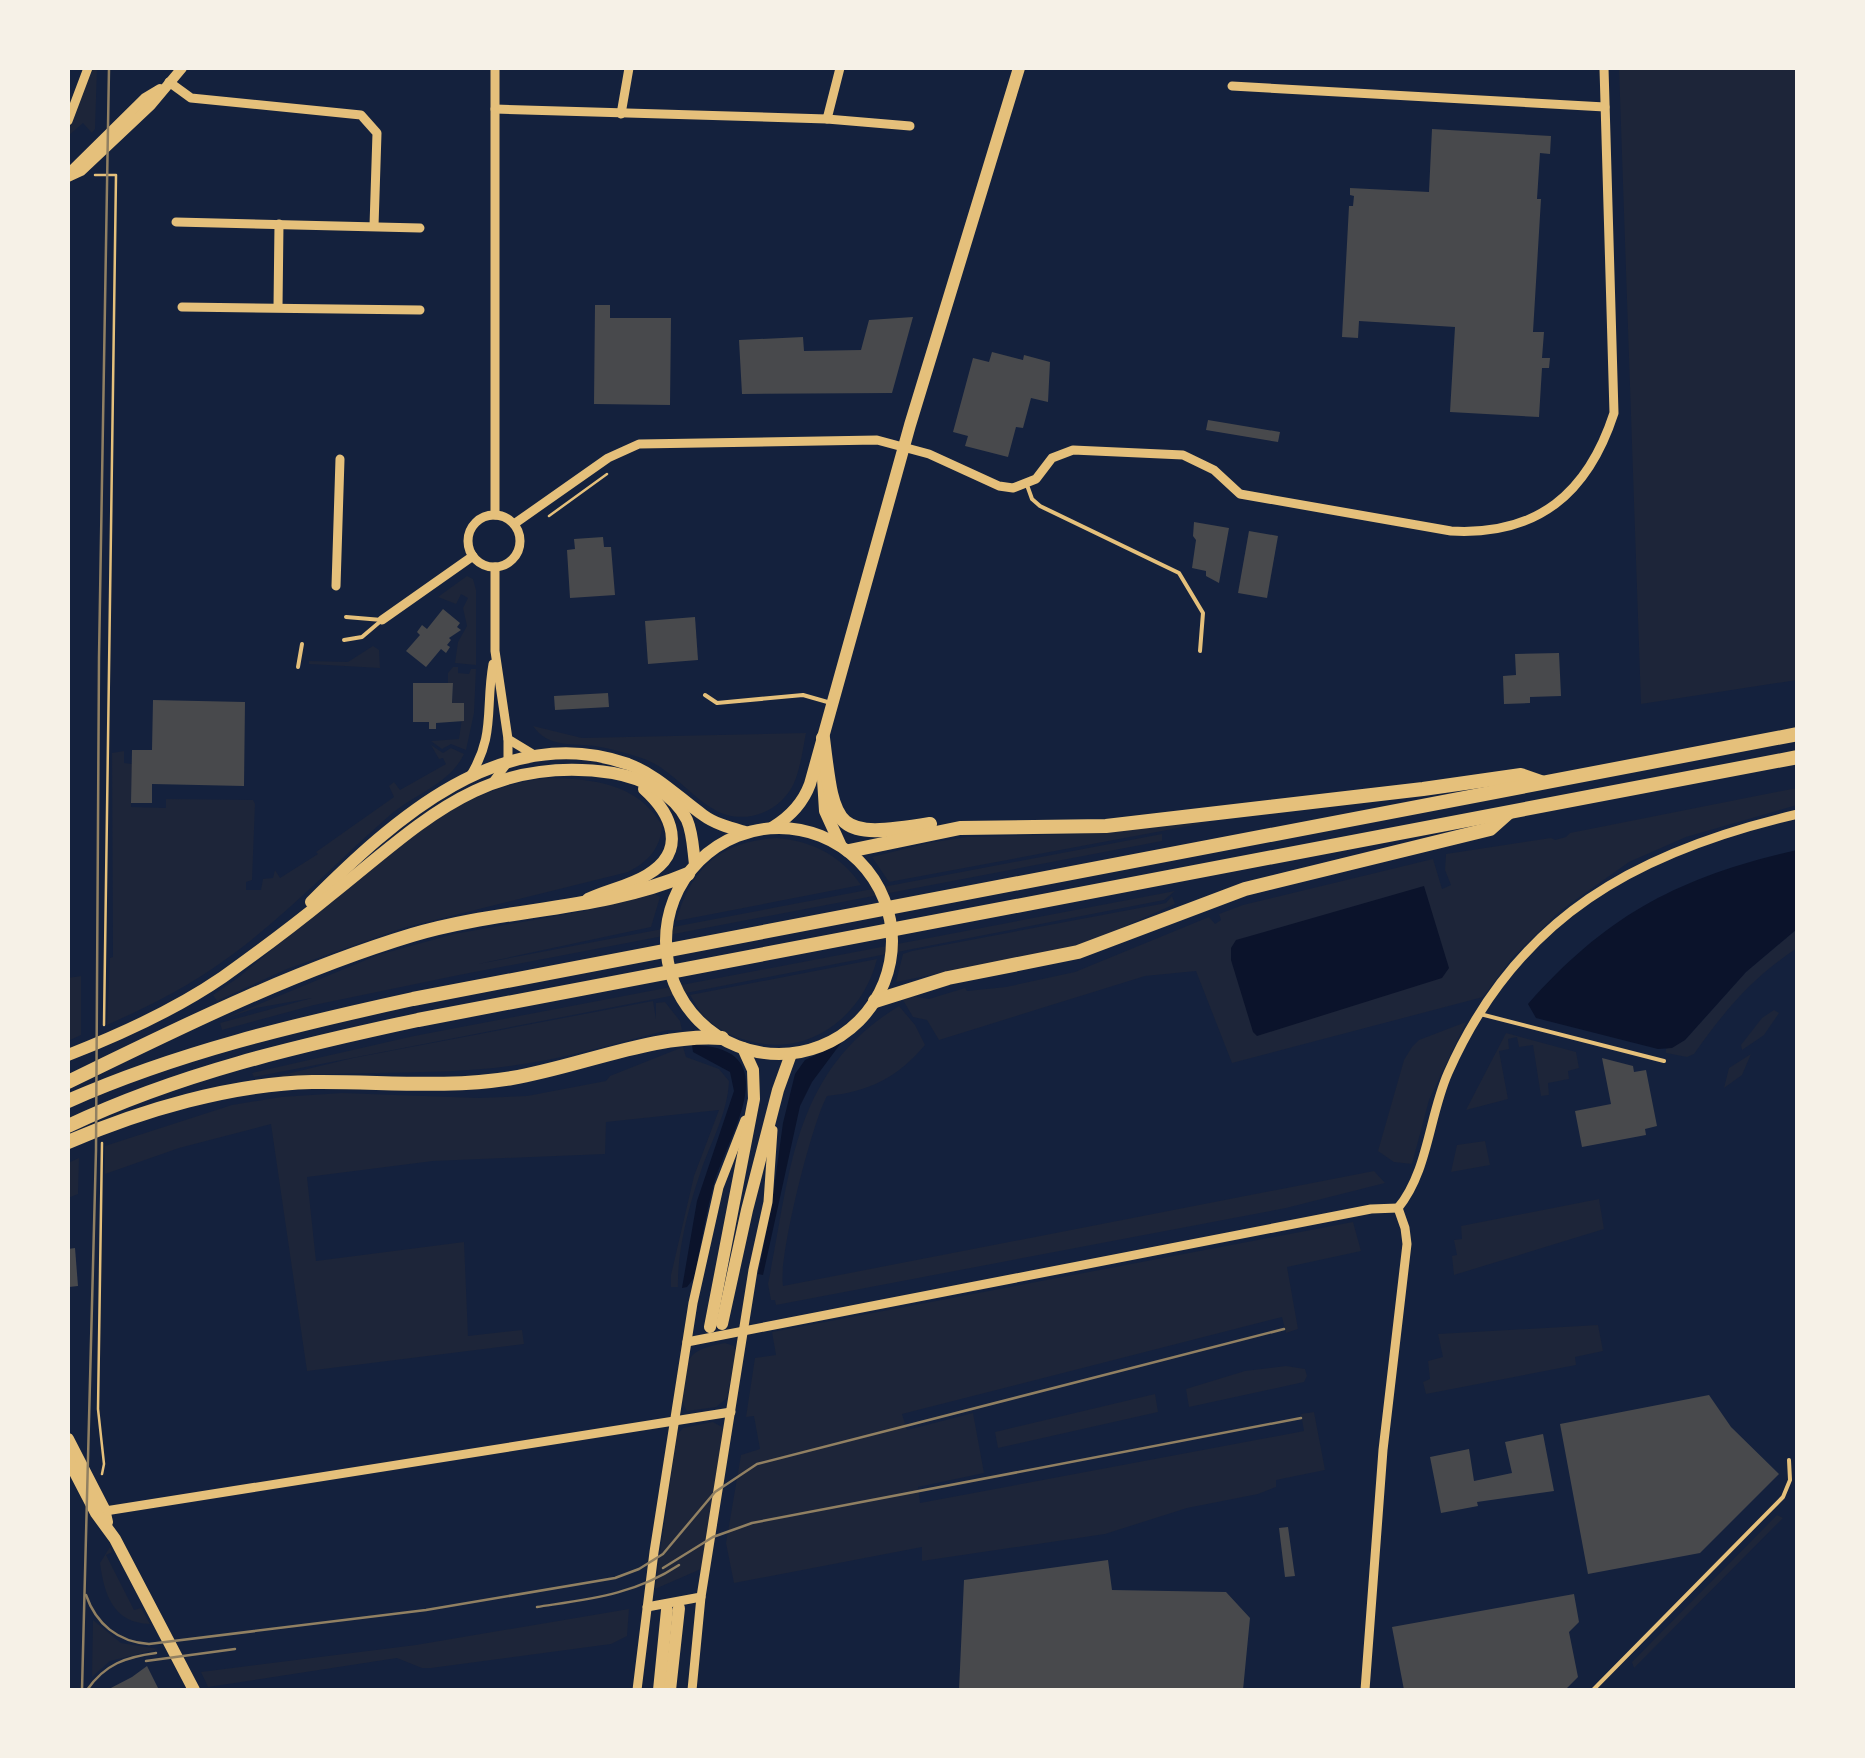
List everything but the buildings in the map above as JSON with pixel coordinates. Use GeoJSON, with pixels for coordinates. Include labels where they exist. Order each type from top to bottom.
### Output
{"type":"FeatureCollection","features":[{"type":"Feature","properties":{"kind":"highway"},"geometry":{"type":"LineString","coordinates":[[68,1102],[131,1073],[226,1042],[413,998],[1798,734]]}},
{"type":"Feature","properties":{"kind":"highway"},"geometry":{"type":"LineString","coordinates":[[823,738],[830,799],[847,824],[868,832],[931,824],[960,828],[1106,826],[1521,775],[1544,782]]}},
{"type":"Feature","properties":{"kind":"highway"},"geometry":{"type":"LineString","coordinates":[[68,1126],[139,1094],[288,1048],[437,1016],[1798,757]]}},
{"type":"Feature","properties":{"kind":"highway"},"geometry":{"type":"LineString","coordinates":[[875,1001],[948,978],[1078,952],[1245,889],[1490,829],[1509,812]]}},
{"type":"Feature","properties":{"kind":"highway"},"geometry":{"type":"LineString","coordinates":[[845,848],[960,828]]}},
{"type":"Feature","properties":{"kind":"highway"},"geometry":{"type":"LineString","coordinates":[[68,1082],[312,970],[415,934],[634,892],[692,869]]}},
{"type":"Feature","properties":{"kind":"highway"},"geometry":{"type":"LineString","coordinates":[[68,1142],[171,1106],[240,1091],[309,1082],[456,1084],[512,1078],[678,1039],[722,1038]]}},
{"type":"Feature","properties":{"kind":"main road"},"geometry":{"type":"LineString","coordinates":[[773,827],[804,800],[904,447],[1017,72]]}},
{"type":"Feature","properties":{"kind":"main road"},"geometry":{"type":"LineString","coordinates":[[823,738],[824,811],[845,848],[877,883],[892,928],[891,960],[875,1001],[859,1021],[816,1048],[767,1054],[722,1038],[699,1020],[681,997],[670,969],[667,923],[674,897],[692,869],[718,845],[745,832],[773,827],[797,828],[845,848]]}},
{"type":"Feature","properties":{"kind":"main road"},"geometry":{"type":"LineString","coordinates":[[68,1055],[163,1013],[222,977],[439,808],[536,756],[595,756],[629,765],[660,780],[706,818],[745,832]]}},
{"type":"Feature","properties":{"kind":"main road"},"geometry":{"type":"LineString","coordinates":[[286,927],[414,808],[468,778],[500,773],[589,770],[621,774],[652,785],[681,809],[688,822],[692,869]]}},
{"type":"Feature","properties":{"kind":"main road"},"geometry":{"type":"LineString","coordinates":[[583,902],[644,878],[665,857],[672,841],[667,813],[644,788],[621,774]]}},
{"type":"Feature","properties":{"kind":"main road"},"geometry":{"type":"LineString","coordinates":[[743,1048],[754,1070],[754,1099],[716,1326],[791,1054]]}},
{"type":"Feature","properties":{"kind":"main road"},"geometry":{"type":"LineString","coordinates":[[68,1439],[100,1511]]}},
{"type":"Feature","properties":{"kind":"main road"},"geometry":{"type":"LineString","coordinates":[[68,1460],[100,1511],[194,1690]]}},
{"type":"Feature","properties":{"kind":"main road"},"geometry":{"type":"LineString","coordinates":[[658,1690],[673,1609],[670,1690]]}},
{"type":"Feature","properties":{"kind":"street"},"geometry":{"type":"LineString","coordinates":[[68,121],[88,68]]}},
{"type":"Feature","properties":{"kind":"street"},"geometry":{"type":"LineString","coordinates":[[68,176],[145,98],[182,68]]}},
{"type":"Feature","properties":{"kind":"street"},"geometry":{"type":"LineString","coordinates":[[495,68],[495,515]]}},
{"type":"Feature","properties":{"kind":"street"},"geometry":{"type":"LineString","coordinates":[[620,114],[629,68]]}},
{"type":"Feature","properties":{"kind":"street"},"geometry":{"type":"LineString","coordinates":[[828,118],[840,68]]}},
{"type":"Feature","properties":{"kind":"street"},"geometry":{"type":"LineString","coordinates":[[514,524],[608,458],[639,444],[878,440],[929,454],[998,486],[1013,488],[1036,479],[1052,458],[1073,450],[1183,456],[1214,470],[1240,494],[1451,532],[1484,533],[1531,519],[1565,498],[1602,449],[1614,413],[1604,68]]}},
{"type":"Feature","properties":{"kind":"street"},"geometry":{"type":"LineString","coordinates":[[169,82],[191,98],[361,115],[377,133],[374,226]]}},
{"type":"Feature","properties":{"kind":"street"},"geometry":{"type":"LineString","coordinates":[[1232,86],[1605,107]]}},
{"type":"Feature","properties":{"kind":"street"},"geometry":{"type":"LineString","coordinates":[[495,109],[828,118],[910,126]]}},
{"type":"Feature","properties":{"kind":"street"},"geometry":{"type":"LineString","coordinates":[[176,222],[420,228]]}},
{"type":"Feature","properties":{"kind":"street"},"geometry":{"type":"LineString","coordinates":[[278,307],[279,224]]}},
{"type":"Feature","properties":{"kind":"street"},"geometry":{"type":"LineString","coordinates":[[182,307],[420,310]]}},
{"type":"Feature","properties":{"kind":"street"},"geometry":{"type":"LineString","coordinates":[[336,586],[340,459]]}},
{"type":"Feature","properties":{"kind":"street"},"geometry":{"type":"LineString","coordinates":[[495,515],[514,524],[520,540],[510,561],[494,567],[474,556],[470,532],[480,520],[495,515]]}},
{"type":"Feature","properties":{"kind":"street"},"geometry":{"type":"LineString","coordinates":[[382,620],[474,556]]}},
{"type":"Feature","properties":{"kind":"street"},"geometry":{"type":"LineString","coordinates":[[468,778],[485,750],[495,651],[494,567]]}},
{"type":"Feature","properties":{"kind":"street"},"geometry":{"type":"LineString","coordinates":[[495,651],[508,739],[500,773]]}},
{"type":"Feature","properties":{"kind":"street"},"geometry":{"type":"LineString","coordinates":[[508,739],[536,756]]}},
{"type":"Feature","properties":{"kind":"street"},"geometry":{"type":"LineString","coordinates":[[485,750],[500,773]]}},
{"type":"Feature","properties":{"kind":"street"},"geometry":{"type":"LineString","coordinates":[[687,1342],[1371,1209],[1398,1208],[1418,1177],[1439,1093],[1460,1048],[1480,1014],[1538,942],[1603,888],[1688,844],[1798,814]]}},
{"type":"Feature","properties":{"kind":"street"},"geometry":{"type":"LineString","coordinates":[[637,1690],[687,1342],[718,1187],[754,1099]]}},
{"type":"Feature","properties":{"kind":"street"},"geometry":{"type":"LineString","coordinates":[[692,1690],[701,1597],[743,1330],[768,1202],[774,1111]]}},
{"type":"Feature","properties":{"kind":"street"},"geometry":{"type":"LineString","coordinates":[[1365,1690],[1384,1450],[1407,1244],[1398,1208]]}},
{"type":"Feature","properties":{"kind":"street"},"geometry":{"type":"LineString","coordinates":[[100,1511],[731,1412]]}},
{"type":"Feature","properties":{"kind":"street"},"geometry":{"type":"LineString","coordinates":[[647,1607],[701,1597]]}},
{"type":"Feature","properties":{"kind":"lane"},"geometry":{"type":"LineString","coordinates":[[1026,485],[1040,506],[1179,573],[1203,613],[1200,651]]}},
{"type":"Feature","properties":{"kind":"lane"},"geometry":{"type":"LineString","coordinates":[[346,617],[382,620]]}},
{"type":"Feature","properties":{"kind":"lane"},"geometry":{"type":"LineString","coordinates":[[344,640],[362,637],[382,620]]}},
{"type":"Feature","properties":{"kind":"lane"},"geometry":{"type":"LineString","coordinates":[[298,668],[302,644]]}},
{"type":"Feature","properties":{"kind":"lane"},"geometry":{"type":"LineString","coordinates":[[705,695],[717,702],[803,695],[831,703]]}},
{"type":"Feature","properties":{"kind":"lane"},"geometry":{"type":"LineString","coordinates":[[1480,1014],[1664,1061]]}},
{"type":"Feature","properties":{"kind":"lane"},"geometry":{"type":"LineString","coordinates":[[1593,1690],[1783,1497],[1790,1480],[1789,1460]]}},
{"type":"Feature","properties":{"kind":"path"},"geometry":{"type":"LineString","coordinates":[[85,175],[116,174],[104,1024]]}},
{"type":"Feature","properties":{"kind":"path"},"geometry":{"type":"LineString","coordinates":[[534,510],[551,516],[607,474]]}},
{"type":"Feature","properties":{"kind":"path"},"geometry":{"type":"LineString","coordinates":[[94,1478],[101,1476],[104,1464],[98,1410],[104,1222],[102,1148]]}},
{"type":"Feature","properties":{"kind":"path"},"geometry":{"type":"LineString","coordinates":[[68,1523],[68,1620]]}},
{"type":"Feature","properties":{"kind":"shaded area"},"geometry":{"type":"Polygon","coordinates":[[[91,68],[97,68],[95,129],[92,133],[83,123],[68,136],[71,124],[91,68]]]}},
{"type":"Feature","properties":{"kind":"shaded area"},"geometry":{"type":"Polygon","coordinates":[[[1619,68],[1797,68],[1797,680],[1641,704],[1619,68]]]}},
{"type":"Feature","properties":{"kind":"shaded area"},"geometry":{"type":"Polygon","coordinates":[[[467,576],[473,579],[476,590],[476,665],[455,663],[458,642],[467,626],[463,608],[468,598],[461,594],[456,604],[438,597],[467,576]]]}},
{"type":"Feature","properties":{"kind":"shaded area"},"geometry":{"type":"Polygon","coordinates":[[[373,646],[379,650],[380,668],[309,664],[348,662],[373,646]]]}},
{"type":"Feature","properties":{"kind":"shaded area"},"geometry":{"type":"Polygon","coordinates":[[[458,667],[458,673],[469,674],[476,669],[474,713],[466,750],[451,744],[442,749],[431,741],[459,739],[464,703],[452,703],[453,684],[448,683],[448,673],[458,667]]]}},
{"type":"Feature","properties":{"kind":"shaded area"},"geometry":{"type":"Polygon","coordinates":[[[533,726],[582,738],[806,733],[791,790],[763,813],[739,817],[715,810],[647,760],[601,747],[553,741],[533,726]]]}},
{"type":"Feature","properties":{"kind":"shaded area"},"geometry":{"type":"Polygon","coordinates":[[[431,745],[443,753],[451,748],[464,754],[441,781],[389,816],[244,945],[180,989],[107,1025],[113,957],[112,753],[124,751],[124,763],[132,764],[131,807],[166,808],[166,799],[253,800],[252,880],[246,882],[246,890],[261,890],[263,879],[273,878],[275,870],[280,878],[394,797],[389,786],[394,782],[400,790],[446,764],[431,745]]]}},
{"type":"Feature","properties":{"kind":"shaded area"},"geometry":{"type":"Polygon","coordinates":[[[549,778],[598,782],[640,800],[662,825],[652,853],[628,872],[403,928],[287,969],[217,1001],[213,995],[440,817],[492,791],[549,778]]]}},
{"type":"Feature","properties":{"kind":"shaded area"},"geometry":{"type":"Polygon","coordinates":[[[1797,788],[1797,805],[1686,837],[1629,862],[1560,911],[1512,958],[1483,997],[1232,1063],[1196,971],[1145,976],[939,1040],[927,1020],[913,1017],[903,1000],[912,996],[929,999],[965,988],[967,991],[1006,987],[1075,972],[1209,917],[1215,924],[1221,920],[1219,914],[1243,905],[1433,859],[1442,889],[1451,885],[1445,870],[1446,854],[1555,840],[1570,833],[1797,788]]]}},
{"type":"Feature","properties":{"kind":"shaded area"},"geometry":{"type":"Polygon","coordinates":[[[1210,822],[889,882],[872,857],[967,837],[1080,834],[1210,822]]]}},
{"type":"Feature","properties":{"kind":"shaded area"},"geometry":{"type":"Polygon","coordinates":[[[1162,834],[1162,841],[459,975],[314,1005],[222,1030],[220,1023],[312,998],[256,1008],[221,1020],[378,955],[454,934],[655,894],[660,897],[651,927],[478,964],[1162,834]]]}},
{"type":"Feature","properties":{"kind":"shaded area"},"geometry":{"type":"Polygon","coordinates":[[[777,838],[825,852],[861,885],[676,921],[690,886],[711,861],[739,845],[777,838]]]}},
{"type":"Feature","properties":{"kind":"shaded area"},"geometry":{"type":"Polygon","coordinates":[[[1797,850],[1797,929],[1746,972],[1685,1040],[1672,1048],[1658,1049],[1536,1018],[1528,1004],[1558,972],[1618,922],[1682,887],[1797,850]]]}},
{"type":"Feature","properties":{"kind":"shaded area"},"geometry":{"type":"Polygon","coordinates":[[[1424,886],[1449,968],[1442,978],[1257,1036],[1253,1032],[1231,960],[1236,940],[1424,886]]]}},
{"type":"Feature","properties":{"kind":"shaded area"},"geometry":{"type":"Polygon","coordinates":[[[1175,891],[1164,900],[254,1077],[252,1073],[414,1036],[1175,891]]]}},
{"type":"Feature","properties":{"kind":"shaded area"},"geometry":{"type":"Polygon","coordinates":[[[1172,896],[1175,904],[1085,944],[896,982],[903,954],[912,951],[1166,903],[1172,896]]]}},
{"type":"Feature","properties":{"kind":"shaded area"},"geometry":{"type":"Polygon","coordinates":[[[1797,929],[1797,948],[1740,996],[1694,1054],[1687,1057],[1666,1053],[1666,1049],[1685,1040],[1746,972],[1797,929]]]}},
{"type":"Feature","properties":{"kind":"shaded area"},"geometry":{"type":"Polygon","coordinates":[[[877,959],[860,998],[846,1014],[812,1038],[792,1043],[771,1045],[730,1034],[707,1019],[690,995],[877,959]]]}},
{"type":"Feature","properties":{"kind":"shaded area"},"geometry":{"type":"Polygon","coordinates":[[[81,976],[81,1035],[68,1041],[68,978],[81,976]]]}},
{"type":"Feature","properties":{"kind":"shaded area"},"geometry":{"type":"Polygon","coordinates":[[[653,1001],[656,1019],[656,1003],[665,1002],[682,1030],[494,1068],[262,1080],[353,1058],[653,1001]]]}},
{"type":"Feature","properties":{"kind":"shaded area"},"geometry":{"type":"Polygon","coordinates":[[[899,1006],[925,1045],[882,1081],[827,1096],[798,1190],[783,1286],[1374,1171],[1385,1183],[1286,1208],[776,1305],[768,1284],[802,1128],[816,1094],[836,1062],[863,1032],[899,1006]]]}},
{"type":"Feature","properties":{"kind":"shaded area"},"geometry":{"type":"Polygon","coordinates":[[[1774,1010],[1779,1013],[1764,1035],[1742,1050],[1741,1045],[1762,1018],[1774,1010]]]}},
{"type":"Feature","properties":{"kind":"shaded area"},"geometry":{"type":"Polygon","coordinates":[[[1466,1022],[1429,1100],[1412,1164],[1394,1162],[1378,1151],[1404,1060],[1419,1040],[1466,1022]]]}},
{"type":"Feature","properties":{"kind":"shaded area"},"geometry":{"type":"Polygon","coordinates":[[[1506,1033],[1576,1052],[1579,1068],[1568,1071],[1569,1079],[1548,1083],[1549,1095],[1541,1096],[1533,1045],[1519,1047],[1517,1037],[1508,1039],[1509,1049],[1499,1051],[1508,1099],[1466,1110],[1506,1033]]]}},
{"type":"Feature","properties":{"kind":"shaded area"},"geometry":{"type":"Polygon","coordinates":[[[841,1043],[812,1082],[800,1106],[763,1275],[758,1274],[795,1074],[805,1060],[841,1043]]]}},
{"type":"Feature","properties":{"kind":"shaded area"},"geometry":{"type":"Polygon","coordinates":[[[692,1045],[721,1049],[738,1060],[745,1075],[745,1094],[715,1180],[694,1278],[682,1288],[697,1201],[734,1091],[730,1072],[693,1052],[692,1045]]]}},
{"type":"Feature","properties":{"kind":"shaded area"},"geometry":{"type":"Polygon","coordinates":[[[683,1047],[686,1057],[719,1069],[729,1081],[722,1115],[688,1213],[678,1287],[671,1287],[671,1275],[694,1176],[719,1110],[606,1122],[605,1154],[433,1161],[307,1177],[316,1261],[464,1242],[468,1336],[522,1330],[524,1344],[307,1371],[271,1124],[179,1148],[105,1174],[105,1146],[232,1105],[342,1093],[527,1096],[606,1081],[683,1047]]]}},
{"type":"Feature","properties":{"kind":"shaded area"},"geometry":{"type":"Polygon","coordinates":[[[1751,1054],[1742,1075],[1724,1088],[1729,1068],[1751,1054]]]}},
{"type":"Feature","properties":{"kind":"shaded area"},"geometry":{"type":"Polygon","coordinates":[[[1485,1141],[1490,1165],[1451,1172],[1457,1145],[1485,1141]]]}},
{"type":"Feature","properties":{"kind":"shaded area"},"geometry":{"type":"Polygon","coordinates":[[[79,1158],[78,1194],[68,1198],[68,1163],[79,1158]]]}},
{"type":"Feature","properties":{"kind":"shaded area"},"geometry":{"type":"Polygon","coordinates":[[[1599,1199],[1604,1229],[1454,1275],[1454,1240],[1462,1239],[1461,1226],[1599,1199]]]}},
{"type":"Feature","properties":{"kind":"shaded area"},"geometry":{"type":"Polygon","coordinates":[[[1353,1222],[1361,1251],[1287,1267],[1298,1329],[1286,1333],[1282,1317],[902,1414],[907,1430],[973,1413],[984,1473],[918,1487],[920,1503],[1304,1431],[1301,1414],[1314,1412],[1325,1470],[1276,1480],[1276,1487],[1258,1494],[1187,1508],[1105,1534],[922,1561],[922,1547],[734,1583],[726,1543],[741,1455],[760,1449],[754,1416],[746,1417],[755,1358],[776,1355],[772,1332],[1353,1222]]]}},
{"type":"Feature","properties":{"kind":"shaded area"},"geometry":{"type":"Polygon","coordinates":[[[1598,1325],[1603,1351],[1575,1357],[1576,1365],[1426,1394],[1423,1382],[1430,1379],[1428,1361],[1443,1357],[1438,1334],[1598,1325]]]}},
{"type":"Feature","properties":{"kind":"shaded area"},"geometry":{"type":"Polygon","coordinates":[[[725,1343],[734,1346],[736,1352],[727,1398],[716,1407],[687,1411],[682,1402],[689,1360],[700,1350],[725,1343]]]}},
{"type":"Feature","properties":{"kind":"shaded area"},"geometry":{"type":"Polygon","coordinates":[[[1286,1366],[1305,1369],[1304,1382],[1189,1407],[1186,1389],[1245,1371],[1286,1366]]]}},
{"type":"Feature","properties":{"kind":"shaded area"},"geometry":{"type":"Polygon","coordinates":[[[1155,1394],[1158,1412],[998,1448],[995,1432],[1155,1394]]]}},
{"type":"Feature","properties":{"kind":"shaded area"},"geometry":{"type":"Polygon","coordinates":[[[713,1422],[722,1427],[723,1433],[701,1569],[655,1589],[677,1435],[683,1428],[713,1422]]]}},
{"type":"Feature","properties":{"kind":"shaded area"},"geometry":{"type":"Polygon","coordinates":[[[1777,1515],[1783,1518],[1634,1668],[1632,1662],[1777,1515]]]}},
{"type":"Feature","properties":{"kind":"shaded area"},"geometry":{"type":"Polygon","coordinates":[[[110,1547],[112,1552],[106,1555],[134,1610],[141,1608],[150,1624],[127,1618],[108,1596],[100,1563],[110,1547]]]}},
{"type":"Feature","properties":{"kind":"shaded area"},"geometry":{"type":"Polygon","coordinates":[[[629,1609],[627,1636],[611,1644],[431,1668],[397,1658],[208,1687],[201,1672],[416,1645],[629,1609]]]}},
{"type":"Feature","properties":{"kind":"shaded area"},"geometry":{"type":"Polygon","coordinates":[[[93,1620],[121,1643],[159,1649],[110,1661],[92,1677],[93,1620]]]}},
{"type":"Feature","properties":{"kind":"tram line"},"geometry":{"type":"LineString","coordinates":[[82,1690],[96,1150],[109,68]]}},
{"type":"Feature","properties":{"kind":"tram line"},"geometry":{"type":"LineString","coordinates":[[86,1595],[96,1615],[110,1630],[127,1640],[149,1644],[426,1610],[615,1578],[663,1554],[715,1492],[757,1464],[1284,1329]]}},
{"type":"Feature","properties":{"kind":"tram line"},"geometry":{"type":"LineString","coordinates":[[663,1568],[713,1537],[752,1523],[1301,1418]]}},
{"type":"Feature","properties":{"kind":"tram line"},"geometry":{"type":"LineString","coordinates":[[537,1607],[628,1589],[679,1565]]}},
{"type":"Feature","properties":{"kind":"tram line"},"geometry":{"type":"LineString","coordinates":[[146,1661],[235,1649]]}},
{"type":"Feature","properties":{"kind":"tram line"},"geometry":{"type":"LineString","coordinates":[[87,1690],[117,1663],[156,1653]]}}]}
